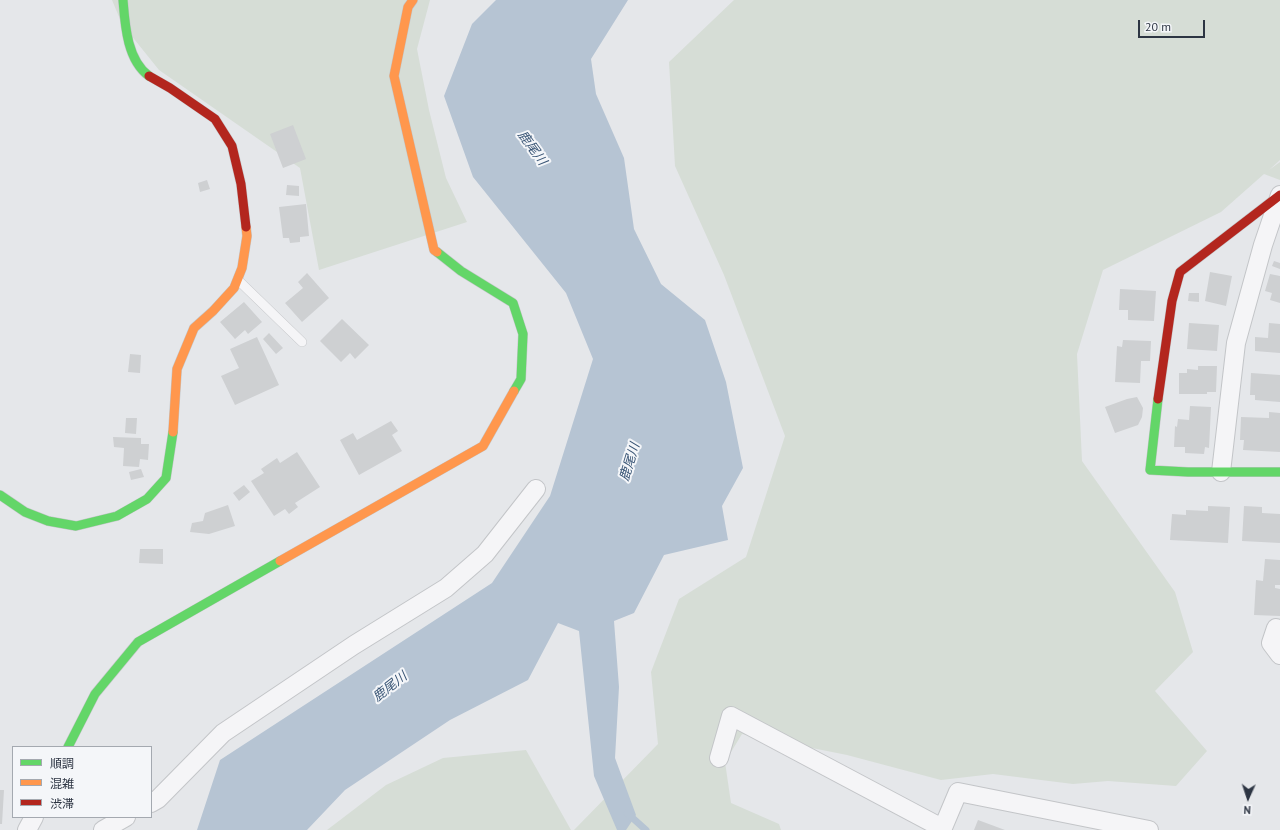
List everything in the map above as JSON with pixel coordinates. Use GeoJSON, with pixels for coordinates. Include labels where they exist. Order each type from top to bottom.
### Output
{"type":"FeatureCollection","features":[{"type":"Feature","properties":{"kind":"street"},"geometry":{"type":"LineString","coordinates":[[0,495],[25,512],[48,521],[76,526],[117,516],[147,499],[166,478],[173,438],[177,369],[185,347],[194,328],[213,311],[234,288],[242,268],[247,236],[241,184],[232,146],[216,119],[170,88],[147,75],[137,65],[126,30],[123,0]]}},
{"type":"Feature","properties":{"kind":"street"},"geometry":{"type":"LineString","coordinates":[[69,746],[95,694],[138,642],[483,446],[520,380],[523,334],[514,303],[461,271],[434,250],[394,76],[408,7],[413,0]]}},
{"type":"Feature","properties":{"kind":"street"},"geometry":{"type":"LineString","coordinates":[[1221,472],[1236,343],[1263,245],[1280,195]]}},
{"type":"Feature","properties":{"kind":"street"},"geometry":{"type":"LineString","coordinates":[[1280,195],[1180,272],[1172,301],[1156,413],[1150,470],[1280,472]]}},
{"type":"Feature","properties":{"kind":"street"},"geometry":{"type":"LineString","coordinates":[[152,802],[163,794],[223,733],[354,645],[446,588],[485,554],[536,489]]}},
{"type":"Feature","properties":{"kind":"street"},"geometry":{"type":"LineString","coordinates":[[1276,628],[1272,643],[1280,655]]}},
{"type":"Feature","properties":{"kind":"street"},"geometry":{"type":"LineString","coordinates":[[719,758],[731,716],[942,829],[958,792],[1149,830]]}},
{"type":"Feature","properties":{"kind":"street"},"geometry":{"type":"LineString","coordinates":[[27,830],[33,818]]}},
{"type":"Feature","properties":{"kind":"street"},"geometry":{"type":"LineString","coordinates":[[103,830],[124,818]]}},
{"type":"Feature","properties":{"kind":"lane"},"geometry":{"type":"LineString","coordinates":[[237,279],[302,342]]}},
{"type":"Feature","properties":{"kind":"shaded area"},"geometry":{"type":"Polygon","coordinates":[[[112,0],[430,0],[417,49],[429,110],[446,178],[467,222],[319,270],[300,168],[159,70],[122,24],[112,0]]]}},
{"type":"Feature","properties":{"kind":"shaded area"},"geometry":{"type":"Polygon","coordinates":[[[734,0],[1280,0],[1280,160],[1269,170],[1280,162],[1280,180],[1264,174],[1221,212],[1103,270],[1077,354],[1082,461],[1175,592],[1193,652],[1155,691],[1207,751],[1176,786],[1108,781],[1073,784],[993,774],[941,780],[847,755],[742,734],[725,762],[731,803],[779,824],[781,830],[574,830],[658,744],[651,672],[679,599],[746,557],[785,436],[724,275],[675,166],[669,62],[734,0]]]}},
{"type":"Feature","properties":{"kind":"shaded area"},"geometry":{"type":"Polygon","coordinates":[[[526,750],[571,830],[327,830],[386,785],[443,758],[526,750]]]}},
{"type":"Feature","properties":{"kind":"water","name":"鹿尾川"},"geometry":{"type":"Polygon","coordinates":[[[496,0],[628,0],[591,59],[596,94],[624,158],[634,229],[661,284],[705,320],[726,382],[743,468],[722,506],[728,540],[664,555],[634,613],[614,621],[619,687],[615,758],[636,815],[626,830],[617,830],[594,776],[579,631],[558,623],[528,680],[450,720],[345,790],[307,830],[197,830],[220,760],[492,583],[550,496],[593,359],[566,293],[473,177],[444,96],[472,24],[496,0]]]}},
{"type":"Feature","properties":{"kind":"building"},"geometry":{"type":"Polygon","coordinates":[[[293,125],[306,159],[283,168],[270,134],[293,125]]]}},
{"type":"Feature","properties":{"kind":"building"},"geometry":{"type":"Polygon","coordinates":[[[207,180],[210,189],[200,192],[198,183],[207,180]]]}},
{"type":"Feature","properties":{"kind":"building"},"geometry":{"type":"Polygon","coordinates":[[[287,185],[299,186],[299,196],[286,195],[287,185]]]}},
{"type":"Feature","properties":{"kind":"building"},"geometry":{"type":"Polygon","coordinates":[[[306,204],[309,236],[300,237],[300,242],[290,243],[289,238],[283,238],[279,207],[306,204]]]}},
{"type":"Feature","properties":{"kind":"building"},"geometry":{"type":"Polygon","coordinates":[[[1274,261],[1280,263],[1280,269],[1272,266],[1274,261]]]}},
{"type":"Feature","properties":{"kind":"building"},"geometry":{"type":"Polygon","coordinates":[[[1210,272],[1232,276],[1226,306],[1205,301],[1210,272]]]}},
{"type":"Feature","properties":{"kind":"building"},"geometry":{"type":"Polygon","coordinates":[[[307,273],[329,298],[302,322],[285,303],[303,288],[298,282],[307,273]]]}},
{"type":"Feature","properties":{"kind":"building"},"geometry":{"type":"Polygon","coordinates":[[[1270,274],[1280,276],[1280,303],[1270,300],[1272,293],[1265,291],[1270,274]]]}},
{"type":"Feature","properties":{"kind":"building"},"geometry":{"type":"Polygon","coordinates":[[[1120,289],[1156,291],[1154,321],[1128,320],[1128,310],[1119,310],[1120,289]]]}},
{"type":"Feature","properties":{"kind":"building"},"geometry":{"type":"Polygon","coordinates":[[[1189,293],[1199,293],[1199,302],[1188,301],[1189,293]]]}},
{"type":"Feature","properties":{"kind":"building"},"geometry":{"type":"Polygon","coordinates":[[[244,302],[262,322],[248,334],[245,330],[235,339],[220,322],[244,302]]]}},
{"type":"Feature","properties":{"kind":"building"},"geometry":{"type":"Polygon","coordinates":[[[342,319],[369,345],[355,359],[350,353],[341,362],[320,341],[342,319]]]}},
{"type":"Feature","properties":{"kind":"building"},"geometry":{"type":"Polygon","coordinates":[[[1189,323],[1219,325],[1217,351],[1187,349],[1189,323]]]}},
{"type":"Feature","properties":{"kind":"building"},"geometry":{"type":"Polygon","coordinates":[[[1269,323],[1280,324],[1280,353],[1255,351],[1255,337],[1268,338],[1269,323]]]}},
{"type":"Feature","properties":{"kind":"building"},"geometry":{"type":"Polygon","coordinates":[[[269,333],[283,348],[276,354],[263,339],[269,333]]]}},
{"type":"Feature","properties":{"kind":"building"},"geometry":{"type":"Polygon","coordinates":[[[257,337],[279,385],[235,405],[221,376],[239,368],[230,349],[257,337]]]}},
{"type":"Feature","properties":{"kind":"building"},"geometry":{"type":"Polygon","coordinates":[[[1123,340],[1151,341],[1150,361],[1141,361],[1140,383],[1115,382],[1117,346],[1122,347],[1123,340]]]}},
{"type":"Feature","properties":{"kind":"building"},"geometry":{"type":"Polygon","coordinates":[[[130,354],[141,355],[140,373],[128,372],[130,354]]]}},
{"type":"Feature","properties":{"kind":"building"},"geometry":{"type":"Polygon","coordinates":[[[1198,366],[1217,366],[1216,392],[1207,392],[1207,394],[1179,394],[1179,373],[1187,373],[1187,369],[1198,370],[1198,366]]]}},
{"type":"Feature","properties":{"kind":"building"},"geometry":{"type":"Polygon","coordinates":[[[1251,373],[1280,375],[1280,402],[1255,400],[1255,395],[1250,395],[1251,373]]]}},
{"type":"Feature","properties":{"kind":"building"},"geometry":{"type":"Polygon","coordinates":[[[1137,397],[1143,408],[1142,417],[1138,425],[1115,433],[1105,407],[1137,397]]]}},
{"type":"Feature","properties":{"kind":"building"},"geometry":{"type":"Polygon","coordinates":[[[1190,406],[1211,407],[1209,448],[1205,447],[1204,454],[1185,453],[1185,447],[1174,447],[1175,426],[1177,427],[1178,419],[1189,420],[1190,406]]]}},
{"type":"Feature","properties":{"kind":"building"},"geometry":{"type":"Polygon","coordinates":[[[1269,412],[1280,413],[1280,452],[1243,450],[1244,440],[1240,440],[1241,417],[1269,418],[1269,412]]]}},
{"type":"Feature","properties":{"kind":"building"},"geometry":{"type":"Polygon","coordinates":[[[126,418],[137,418],[136,434],[125,433],[126,418]]]}},
{"type":"Feature","properties":{"kind":"building"},"geometry":{"type":"Polygon","coordinates":[[[391,421],[398,431],[392,435],[402,451],[359,475],[340,440],[353,433],[357,440],[391,421]]]}},
{"type":"Feature","properties":{"kind":"building"},"geometry":{"type":"Polygon","coordinates":[[[113,437],[141,438],[141,444],[149,444],[148,460],[140,459],[139,467],[123,466],[124,448],[114,447],[113,437]]]}},
{"type":"Feature","properties":{"kind":"building"},"geometry":{"type":"Polygon","coordinates":[[[297,452],[320,487],[295,503],[298,507],[289,514],[285,509],[274,516],[251,481],[264,473],[261,469],[277,458],[280,463],[297,452]]]}},
{"type":"Feature","properties":{"kind":"building"},"geometry":{"type":"Polygon","coordinates":[[[141,469],[144,477],[131,480],[129,472],[141,469]]]}},
{"type":"Feature","properties":{"kind":"building"},"geometry":{"type":"Polygon","coordinates":[[[244,485],[250,492],[239,501],[233,493],[244,485]]]}},
{"type":"Feature","properties":{"kind":"building"},"geometry":{"type":"Polygon","coordinates":[[[228,505],[235,526],[209,534],[190,532],[192,523],[203,521],[205,513],[228,505]]]}},
{"type":"Feature","properties":{"kind":"building"},"geometry":{"type":"Polygon","coordinates":[[[1208,506],[1230,507],[1228,543],[1170,540],[1172,514],[1186,515],[1186,510],[1208,511],[1208,506]]]}},
{"type":"Feature","properties":{"kind":"building"},"geometry":{"type":"Polygon","coordinates":[[[1244,506],[1262,507],[1262,513],[1280,514],[1280,543],[1242,541],[1244,506]]]}},
{"type":"Feature","properties":{"kind":"building"},"geometry":{"type":"Polygon","coordinates":[[[140,549],[163,549],[163,564],[139,563],[140,549]]]}},
{"type":"Feature","properties":{"kind":"building"},"geometry":{"type":"Polygon","coordinates":[[[1265,559],[1280,560],[1280,585],[1275,585],[1275,588],[1280,589],[1280,616],[1254,615],[1256,580],[1263,581],[1265,559]]]}},
{"type":"Feature","properties":{"kind":"building"},"geometry":{"type":"Polygon","coordinates":[[[0,790],[4,790],[2,824],[0,824],[0,790]]]}},
{"type":"Feature","properties":{"kind":"building"},"geometry":{"type":"Polygon","coordinates":[[[978,820],[1005,830],[974,830],[978,820]]]}},
{"type":"Feature","properties":{"kind":"waterway"},"geometry":{"type":"LineString","coordinates":[[627,813],[646,830]]}},
{"type":"Feature","properties":{"kind":"traffic: fast"},"geometry":{"type":"LineString","coordinates":[[123,0],[128,41],[136,61],[149,76]]}},
{"type":"Feature","properties":{"kind":"traffic: fast"},"geometry":{"type":"LineString","coordinates":[[437,252],[461,271],[513,303],[523,334],[521,379],[514,391]]}},
{"type":"Feature","properties":{"kind":"traffic: fast"},"geometry":{"type":"LineString","coordinates":[[1158,399],[1150,470],[1188,472],[1280,472]]}},
{"type":"Feature","properties":{"kind":"traffic: fast"},"geometry":{"type":"LineString","coordinates":[[0,495],[25,512],[48,521],[76,526],[117,516],[147,499],[166,478],[173,432]]}},
{"type":"Feature","properties":{"kind":"traffic: fast"},"geometry":{"type":"LineString","coordinates":[[69,746],[95,694],[138,642],[280,561]]}},
{"type":"Feature","properties":{"kind":"traffic: slow"},"geometry":{"type":"LineString","coordinates":[[413,0],[408,7],[394,76],[434,250],[437,252]]}},
{"type":"Feature","properties":{"kind":"traffic: slow"},"geometry":{"type":"LineString","coordinates":[[173,432],[177,369],[194,328],[213,311],[234,288],[242,268],[247,236],[246,227]]}},
{"type":"Feature","properties":{"kind":"traffic: slow"},"geometry":{"type":"LineString","coordinates":[[280,561],[483,446],[514,391]]}},
{"type":"Feature","properties":{"kind":"traffic: jam"},"geometry":{"type":"LineString","coordinates":[[149,76],[170,88],[215,119],[232,146],[241,184],[246,227]]}},
{"type":"Feature","properties":{"kind":"traffic: jam"},"geometry":{"type":"LineString","coordinates":[[1158,399],[1172,301],[1180,272],[1280,195]]}}]}
